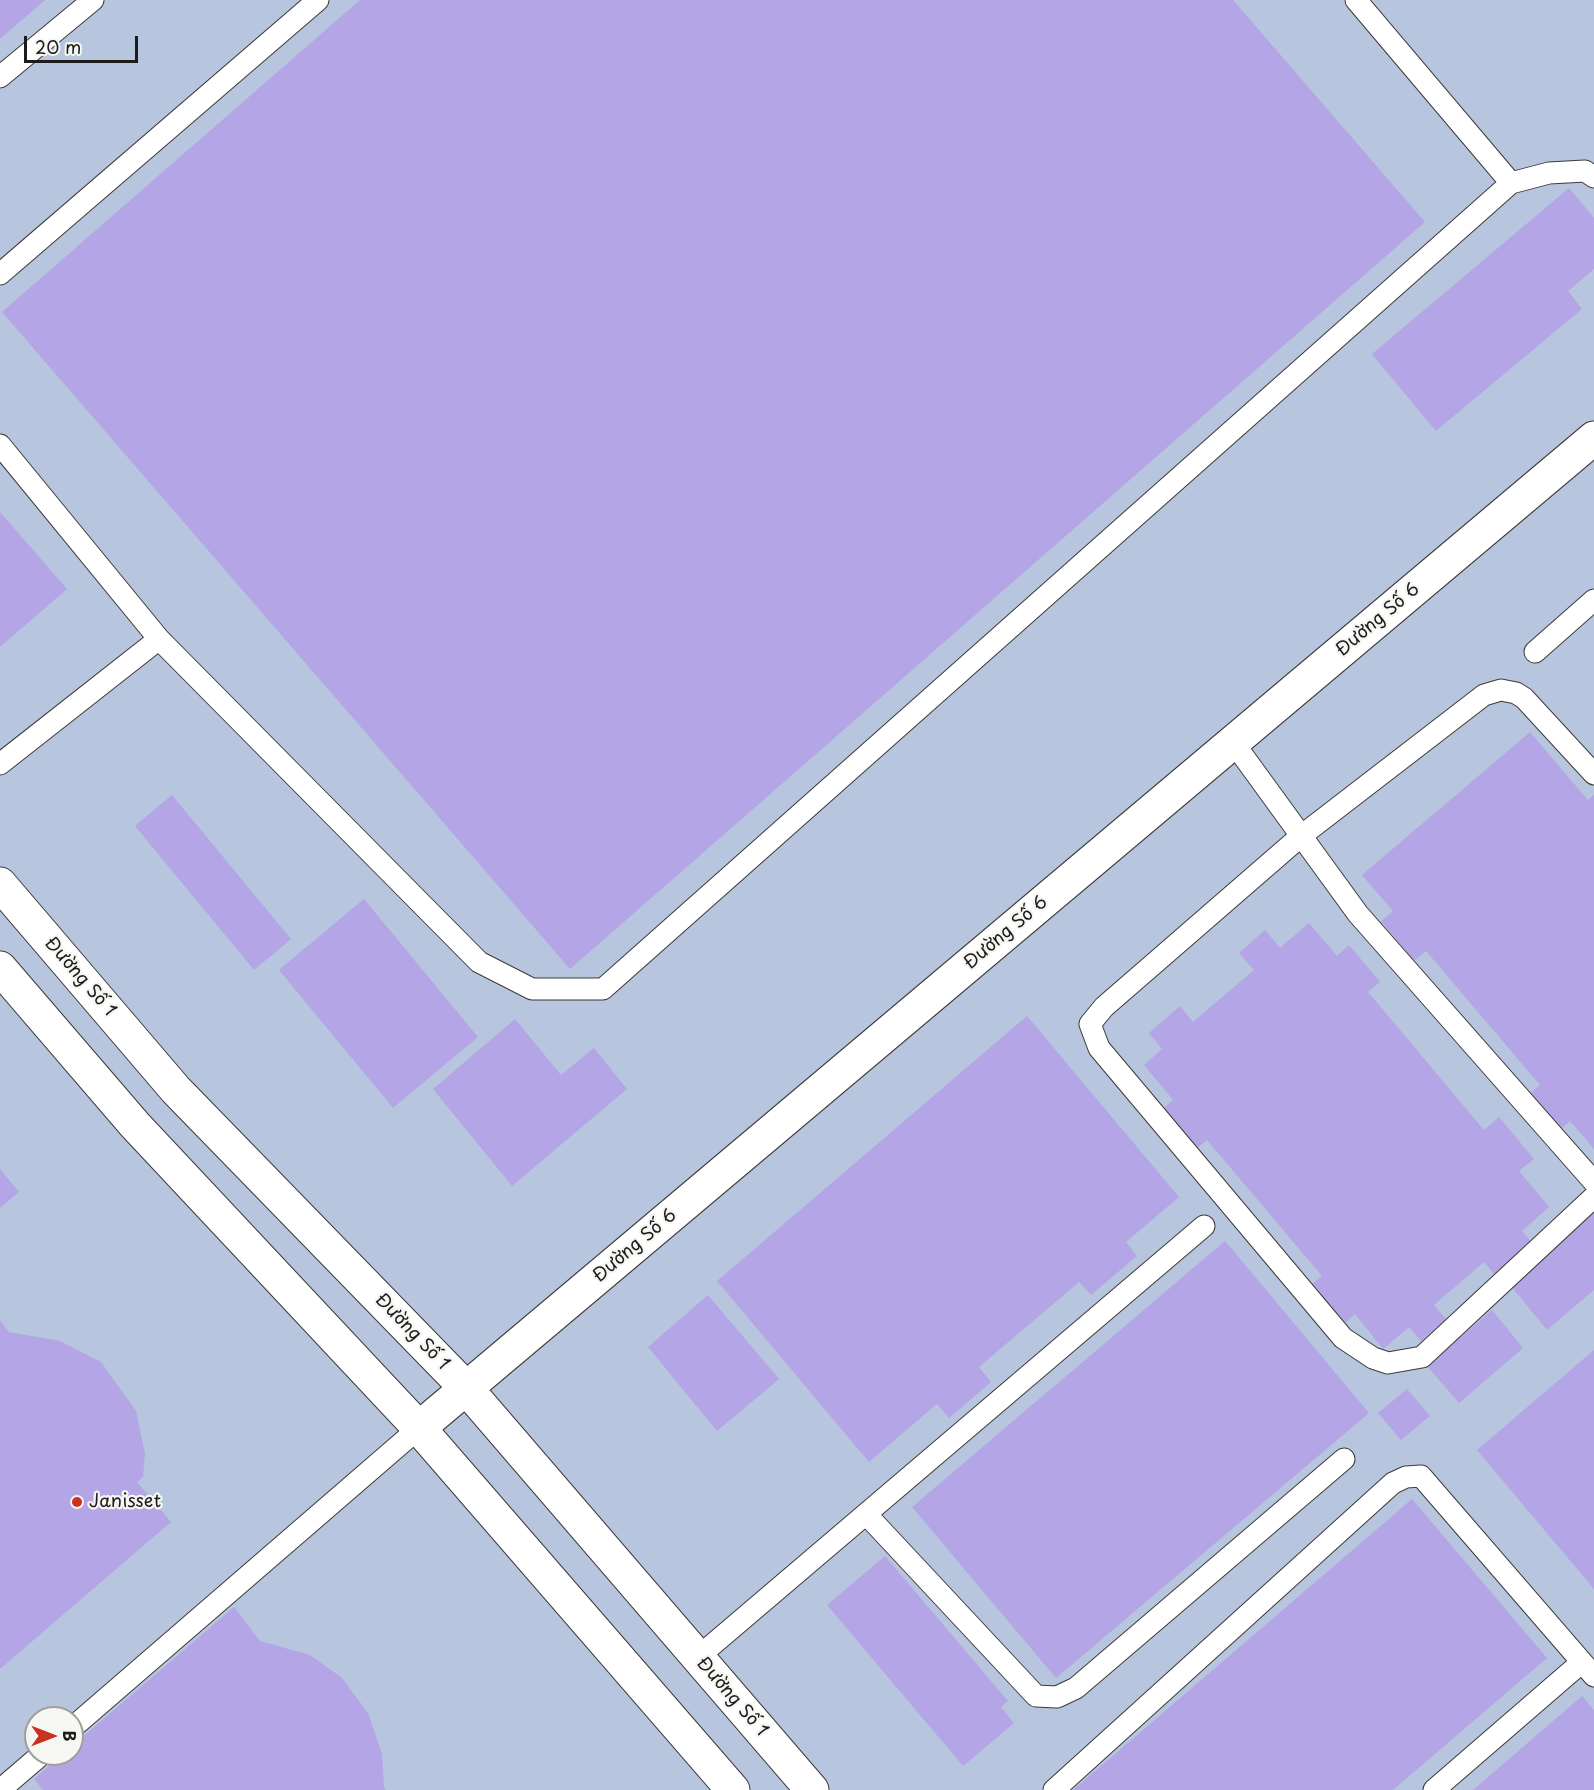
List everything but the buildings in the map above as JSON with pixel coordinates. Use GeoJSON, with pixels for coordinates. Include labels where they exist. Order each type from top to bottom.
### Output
{"type":"FeatureCollection","features":[{"type":"Feature","properties":{"kind":"street","name":"Đường Số 6"},"geometry":{"type":"LineString","coordinates":[[419,1428],[1594,438]]}},
{"type":"Feature","properties":{"kind":"street","name":"Đường Số 1"},"geometry":{"type":"LineString","coordinates":[[0,884],[176,1090],[466,1388],[812,1790]]}},
{"type":"Feature","properties":{"kind":"street"},"geometry":{"type":"LineString","coordinates":[[0,968],[135,1125],[419,1428],[733,1790]]}},
{"type":"Feature","properties":{"kind":"lane"},"geometry":{"type":"LineString","coordinates":[[0,77],[93,0]]}},
{"type":"Feature","properties":{"kind":"lane"},"geometry":{"type":"LineString","coordinates":[[0,274],[318,0]]}},
{"type":"Feature","properties":{"kind":"lane"},"geometry":{"type":"LineString","coordinates":[[1356,0],[1511,183]]}},
{"type":"Feature","properties":{"kind":"lane"},"geometry":{"type":"LineString","coordinates":[[0,446],[159,639],[479,962],[532,989],[603,989],[1511,183],[1550,173],[1585,171],[1594,177]]}},
{"type":"Feature","properties":{"kind":"lane"},"geometry":{"type":"LineString","coordinates":[[1535,652],[1594,600]]}},
{"type":"Feature","properties":{"kind":"lane"},"geometry":{"type":"LineString","coordinates":[[0,764],[159,639]]}},
{"type":"Feature","properties":{"kind":"lane"},"geometry":{"type":"LineString","coordinates":[[1594,774],[1524,698],[1516,693],[1501,690],[1484,695],[1301,836],[1104,1007],[1090,1024],[1099,1048],[1343,1338],[1373,1358],[1388,1363],[1422,1358],[1594,1197]]}},
{"type":"Feature","properties":{"kind":"lane"},"geometry":{"type":"LineString","coordinates":[[1233,742],[1358,914],[1594,1182]]}},
{"type":"Feature","properties":{"kind":"lane"},"geometry":{"type":"LineString","coordinates":[[698,1657],[1204,1226]]}},
{"type":"Feature","properties":{"kind":"lane"},"geometry":{"type":"LineString","coordinates":[[84,1718],[419,1428]]}},
{"type":"Feature","properties":{"kind":"lane"},"geometry":{"type":"LineString","coordinates":[[866,1514],[1036,1696],[1057,1697],[1076,1688],[1344,1459]]}},
{"type":"Feature","properties":{"kind":"lane"},"geometry":{"type":"LineString","coordinates":[[1053,1790],[1394,1483],[1406,1477],[1421,1476],[1588,1669],[1434,1790]]}},
{"type":"Feature","properties":{"kind":"lane"},"geometry":{"type":"LineString","coordinates":[[0,1790],[28,1766]]}},
{"type":"Feature","properties":{"kind":"shaded area"},"geometry":{"type":"Polygon","coordinates":[[[0,0],[1594,0],[1594,1790],[0,1790],[0,0]]]}},
{"type":"Feature","properties":{"kind":"place","name":"Janisset"},"geometry":{"type":"Point","coordinates":[77,1502]}}]}
